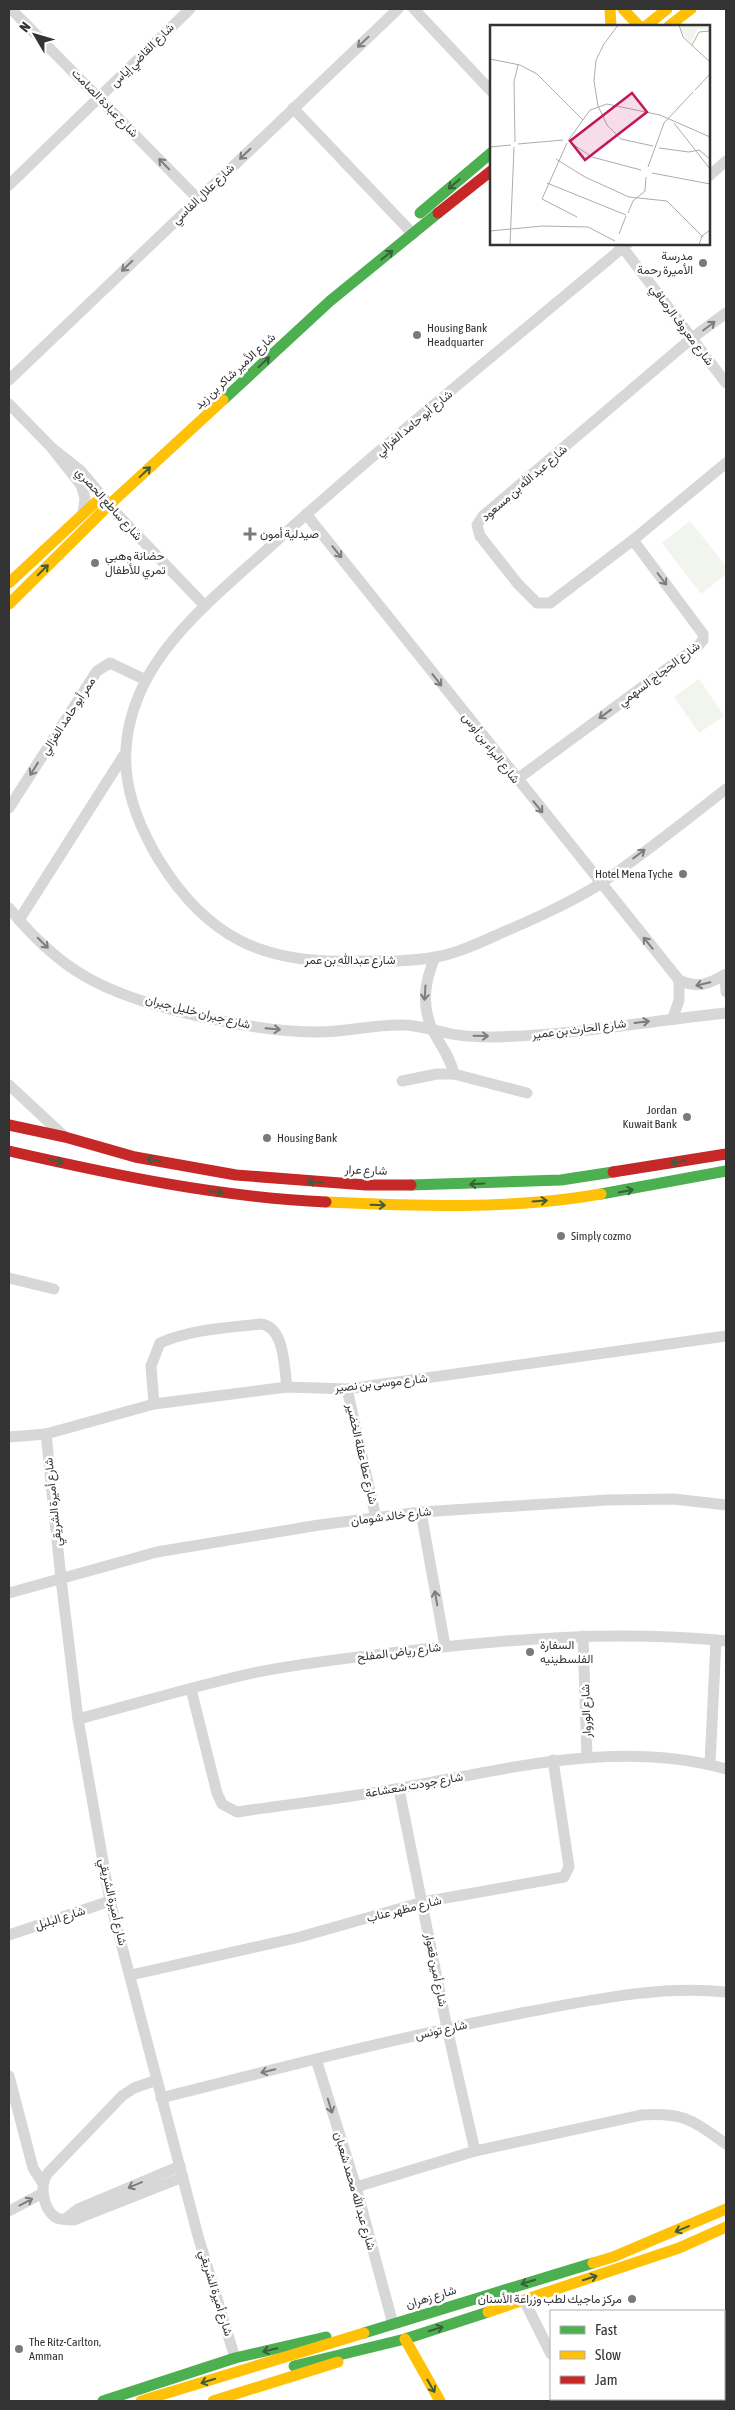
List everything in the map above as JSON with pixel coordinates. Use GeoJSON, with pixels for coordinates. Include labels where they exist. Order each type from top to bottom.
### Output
{"type":"FeatureCollection","features":[{"type":"Feature","properties":{"kind":"main road"},"geometry":{"type":"LineString","coordinates":[[610,9],[611,25]]}},
{"type":"Feature","properties":{"kind":"main road"},"geometry":{"type":"LineString","coordinates":[[623,9],[638,25]]}},
{"type":"Feature","properties":{"kind":"main road"},"geometry":{"type":"LineString","coordinates":[[648,9],[664,25]]}},
{"type":"Feature","properties":{"kind":"main road"},"geometry":{"type":"LineString","coordinates":[[647,25],[667,9]]}},
{"type":"Feature","properties":{"kind":"main road"},"geometry":{"type":"LineString","coordinates":[[670,25],[691,9]]}},
{"type":"Feature","properties":{"kind":"main road","name":"شارع الأمير شاكر بن زيد"},"geometry":{"type":"LineString","coordinates":[[409,229],[490,154]]}},
{"type":"Feature","properties":{"kind":"main road","name":"شارع الأمير شاكر بن زيد"},"geometry":{"type":"LineString","coordinates":[[9,604],[105,501],[323,294],[409,229],[490,172]]}},
{"type":"Feature","properties":{"kind":"main road","name":"شارع الأمير شاكر بن زيد"},"geometry":{"type":"LineString","coordinates":[[9,583],[83,514],[105,501]]}},
{"type":"Feature","properties":{"kind":"main road","name":"شارع عرار"},"geometry":{"type":"LineString","coordinates":[[9,1125],[65,1137],[136,1156],[236,1175],[366,1185],[459,1185],[561,1180],[726,1154]]}},
{"type":"Feature","properties":{"kind":"main road"},"geometry":{"type":"LineString","coordinates":[[9,1151],[121,1178],[196,1189],[313,1202],[442,1207],[578,1198],[726,1171]]}},
{"type":"Feature","properties":{"kind":"main road","name":"شارع زهران"},"geometry":{"type":"LineString","coordinates":[[141,2401],[613,2257],[726,2209]]}},
{"type":"Feature","properties":{"kind":"main road"},"geometry":{"type":"LineString","coordinates":[[213,2401],[247,2397],[390,2344],[679,2248],[726,2227]]}},
{"type":"Feature","properties":{"kind":"main road"},"geometry":{"type":"LineString","coordinates":[[104,2401],[235,2358],[323,2338],[370,2331]]}},
{"type":"Feature","properties":{"kind":"main road"},"geometry":{"type":"LineString","coordinates":[[405,2339],[440,2401]]}},
{"type":"Feature","properties":{"kind":"main road"},"geometry":{"type":"LineString","coordinates":[[176,2401],[315,2360],[390,2344]]}},
{"type":"Feature","properties":{"kind":"street","name":"شارع عبادة الصامت"},"geometry":{"type":"LineString","coordinates":[[11,9],[100,97],[198,199]]}},
{"type":"Feature","properties":{"kind":"street","name":"شارع القاضي إياس"},"geometry":{"type":"LineString","coordinates":[[9,185],[190,9]]}},
{"type":"Feature","properties":{"kind":"street","name":"شارع علال الفاسي"},"geometry":{"type":"LineString","coordinates":[[9,380],[398,9]]}},
{"type":"Feature","properties":{"kind":"street"},"geometry":{"type":"LineString","coordinates":[[414,9],[490,90]]}},
{"type":"Feature","properties":{"kind":"street"},"geometry":{"type":"LineString","coordinates":[[293,108],[409,229]]}},
{"type":"Feature","properties":{"kind":"street"},"geometry":{"type":"LineString","coordinates":[[710,175],[726,161]]}},
{"type":"Feature","properties":{"kind":"street","name":"شارع معروف الرصافي"},"geometry":{"type":"LineString","coordinates":[[623,245],[726,383]]}},
{"type":"Feature","properties":{"kind":"street","name":"شارع أبو حامد الغزالي"},"geometry":{"type":"LineString","coordinates":[[205,606],[306,514],[623,245]]}},
{"type":"Feature","properties":{"kind":"street"},"geometry":{"type":"LineString","coordinates":[[692,338],[726,313]]}},
{"type":"Feature","properties":{"kind":"street","name":"شارع عبد الله بن مسعود"},"geometry":{"type":"LineString","coordinates":[[692,338],[484,516],[477,525],[478,533],[503,567],[533,600],[541,604],[550,603],[633,540],[726,463]]}},
{"type":"Feature","properties":{"kind":"street","name":"شارع ساطع الحصري"},"geometry":{"type":"LineString","coordinates":[[9,404],[52,448],[81,485],[85,498],[83,514]]}},
{"type":"Feature","properties":{"kind":"street","name":"شارع ساطع الحصري"},"geometry":{"type":"LineString","coordinates":[[52,448],[80,470],[105,501],[205,606]]}},
{"type":"Feature","properties":{"kind":"street","name":"شارع البراء بن أوس"},"geometry":{"type":"LineString","coordinates":[[306,514],[516,780],[679,980]]}},
{"type":"Feature","properties":{"kind":"street","name":"شارع الحجاج السهمي"},"geometry":{"type":"LineString","coordinates":[[516,780],[698,646],[703,640],[703,634],[633,540]]}},
{"type":"Feature","properties":{"kind":"street","name":"شارع عبدالله بن عمر"},"geometry":{"type":"LineString","coordinates":[[205,606],[172,644],[146,680],[137,703],[124,755],[130,794],[143,828],[157,856],[184,895],[222,930],[243,944],[292,959],[334,962],[435,957],[470,947],[561,906],[600,883],[726,789]]}},
{"type":"Feature","properties":{"kind":"street","name":"ممر أبو حامد الغزالي"},"geometry":{"type":"LineString","coordinates":[[9,808],[97,671],[110,663],[146,680]]}},
{"type":"Feature","properties":{"kind":"street"},"geometry":{"type":"LineString","coordinates":[[18,920],[124,755]]}},
{"type":"Feature","properties":{"kind":"street","name":"شارع جبران خليل جبران"},"geometry":{"type":"LineString","coordinates":[[9,908],[18,920],[52,953],[89,978],[130,995],[173,1008],[216,1019],[267,1028],[320,1032],[402,1025],[432,1029]]}},
{"type":"Feature","properties":{"kind":"street"},"geometry":{"type":"LineString","coordinates":[[435,957],[429,970],[424,997],[426,1012],[432,1029],[449,1057],[454,1074]]}},
{"type":"Feature","properties":{"kind":"street"},"geometry":{"type":"LineString","coordinates":[[673,1018],[679,1000],[679,980],[694,986],[703,986],[725,974],[726,992]]}},
{"type":"Feature","properties":{"kind":"street","name":"شارع الحارث بن عمير"},"geometry":{"type":"LineString","coordinates":[[432,1029],[461,1036],[533,1035],[726,1013]]}},
{"type":"Feature","properties":{"kind":"street"},"geometry":{"type":"LineString","coordinates":[[402,1081],[437,1074],[454,1074],[527,1093]]}},
{"type":"Feature","properties":{"kind":"street"},"geometry":{"type":"LineString","coordinates":[[9,1085],[65,1137]]}},
{"type":"Feature","properties":{"kind":"street"},"geometry":{"type":"LineString","coordinates":[[9,1278],[54,1289]]}},
{"type":"Feature","properties":{"kind":"street"},"geometry":{"type":"LineString","coordinates":[[154,1404],[151,1366],[160,1343],[177,1336],[209,1330],[261,1324],[268,1325],[274,1329],[279,1338],[287,1387]]}},
{"type":"Feature","properties":{"kind":"street","name":"شارع موسى بن نصير"},"geometry":{"type":"LineString","coordinates":[[9,1437],[46,1434],[154,1404],[287,1387],[348,1389],[726,1336]]}},
{"type":"Feature","properties":{"kind":"street","name":"شارع عطا عقلة الخضير"},"geometry":{"type":"LineString","coordinates":[[348,1389],[376,1518]]}},
{"type":"Feature","properties":{"kind":"street","name":"شارع أميرة الشريقي"},"geometry":{"type":"LineString","coordinates":[[46,1434],[78,1719],[110,1902],[181,2171],[235,2358]]}},
{"type":"Feature","properties":{"kind":"street","name":"شارع خالد شومان"},"geometry":{"type":"LineString","coordinates":[[9,1593],[157,1552],[319,1525],[421,1512],[607,1500],[674,1500],[726,1504]]}},
{"type":"Feature","properties":{"kind":"street"},"geometry":{"type":"LineString","coordinates":[[421,1512],[445,1646]]}},
{"type":"Feature","properties":{"kind":"street","name":"شارع رياض المفلح"},"geometry":{"type":"LineString","coordinates":[[78,1719],[252,1673],[305,1663],[445,1646],[583,1636],[643,1636],[721,1641]]}},
{"type":"Feature","properties":{"kind":"street","name":"شارع الوروار"},"geometry":{"type":"LineString","coordinates":[[583,1636],[587,1757]]}},
{"type":"Feature","properties":{"kind":"street"},"geometry":{"type":"LineString","coordinates":[[710,1764],[721,1641]]}},
{"type":"Feature","properties":{"kind":"street","name":"شارع جودت شعشاعة"},"geometry":{"type":"LineString","coordinates":[[191,1689],[217,1793],[222,1804],[237,1812],[399,1789],[553,1760],[587,1757],[645,1756],[710,1764],[726,1769]]}},
{"type":"Feature","properties":{"kind":"street","name":"شارع مظهر عناب"},"geometry":{"type":"LineString","coordinates":[[130,1975],[300,1937],[423,1902],[564,1877],[569,1867],[553,1760]]}},
{"type":"Feature","properties":{"kind":"street","name":"شارع أمين قعوار"},"geometry":{"type":"LineString","coordinates":[[399,1789],[447,2028],[475,2151]]}},
{"type":"Feature","properties":{"kind":"street","name":"شارع البلبل"},"geometry":{"type":"LineString","coordinates":[[9,1935],[110,1902]]}},
{"type":"Feature","properties":{"kind":"street","name":"شارع تونس"},"geometry":{"type":"LineString","coordinates":[[161,2098],[447,2028],[603,1998],[673,1991],[726,1992]]}},
{"type":"Feature","properties":{"kind":"street","name":"شارع عبد الله محمد شعبان"},"geometry":{"type":"LineString","coordinates":[[316,2059],[356,2187],[393,2324]]}},
{"type":"Feature","properties":{"kind":"street"},"geometry":{"type":"LineString","coordinates":[[9,2076],[33,2168],[54,2216],[65,2219],[78,2209],[181,2171]]}},
{"type":"Feature","properties":{"kind":"street"},"geometry":{"type":"LineString","coordinates":[[9,2211],[43,2188],[48,2174],[122,2096],[134,2088],[157,2080]]}},
{"type":"Feature","properties":{"kind":"street"},"geometry":{"type":"LineString","coordinates":[[356,2187],[475,2151],[641,2115],[665,2113],[680,2116],[694,2121],[726,2144]]}},
{"type":"Feature","properties":{"kind":"street"},"geometry":{"type":"LineString","coordinates":[[524,2300],[550,2352]]}},
{"type":"Feature","properties":{"kind":"shaded area"},"geometry":{"type":"Polygon","coordinates":[[[690,521],[726,566],[726,574],[701,594],[662,543],[690,521]]]}},
{"type":"Feature","properties":{"kind":"shaded area"},"geometry":{"type":"Polygon","coordinates":[[[699,679],[724,716],[699,733],[674,697],[699,679]]]}},
{"type":"Feature","properties":{"kind":"traffic: fast"},"geometry":{"type":"LineString","coordinates":[[420,213],[490,154]]}},
{"type":"Feature","properties":{"kind":"traffic: fast"},"geometry":{"type":"LineString","coordinates":[[223,400],[330,301],[438,213]]}},
{"type":"Feature","properties":{"kind":"traffic: fast"},"geometry":{"type":"LineString","coordinates":[[601,1194],[726,1171]]}},
{"type":"Feature","properties":{"kind":"traffic: fast"},"geometry":{"type":"LineString","coordinates":[[411,1185],[561,1180],[613,1172]]}},
{"type":"Feature","properties":{"kind":"traffic: fast"},"geometry":{"type":"LineString","coordinates":[[364,2333],[593,2263]]}},
{"type":"Feature","properties":{"kind":"traffic: fast"},"geometry":{"type":"LineString","coordinates":[[294,2366],[405,2339],[488,2312]]}},
{"type":"Feature","properties":{"kind":"traffic: fast"},"geometry":{"type":"LineString","coordinates":[[103,2401],[235,2358],[326,2337]]}},
{"type":"Feature","properties":{"kind":"traffic: slow"},"geometry":{"type":"LineString","coordinates":[[610,9],[611,25]]}},
{"type":"Feature","properties":{"kind":"traffic: slow"},"geometry":{"type":"LineString","coordinates":[[623,9],[638,25]]}},
{"type":"Feature","properties":{"kind":"traffic: slow"},"geometry":{"type":"LineString","coordinates":[[647,25],[667,9]]}},
{"type":"Feature","properties":{"kind":"traffic: slow"},"geometry":{"type":"LineString","coordinates":[[670,25],[691,9]]}},
{"type":"Feature","properties":{"kind":"traffic: slow"},"geometry":{"type":"LineString","coordinates":[[9,604],[109,505],[223,400]]}},
{"type":"Feature","properties":{"kind":"traffic: slow"},"geometry":{"type":"LineString","coordinates":[[9,583],[96,502]]}},
{"type":"Feature","properties":{"kind":"traffic: slow"},"geometry":{"type":"LineString","coordinates":[[326,1202],[464,1206],[532,1203],[601,1194]]}},
{"type":"Feature","properties":{"kind":"traffic: slow"},"geometry":{"type":"LineString","coordinates":[[593,2263],[613,2257],[726,2209]]}},
{"type":"Feature","properties":{"kind":"traffic: slow"},"geometry":{"type":"LineString","coordinates":[[488,2312],[679,2248],[726,2227]]}},
{"type":"Feature","properties":{"kind":"traffic: slow"},"geometry":{"type":"LineString","coordinates":[[141,2401],[364,2333]]}},
{"type":"Feature","properties":{"kind":"traffic: slow"},"geometry":{"type":"LineString","coordinates":[[405,2339],[440,2401]]}},
{"type":"Feature","properties":{"kind":"traffic: slow"},"geometry":{"type":"LineString","coordinates":[[213,2401],[338,2362]]}},
{"type":"Feature","properties":{"kind":"traffic: jam"},"geometry":{"type":"LineString","coordinates":[[438,213],[490,172]]}},
{"type":"Feature","properties":{"kind":"traffic: jam"},"geometry":{"type":"LineString","coordinates":[[9,1125],[65,1137],[135,1157],[236,1175],[366,1185],[411,1185]]}},
{"type":"Feature","properties":{"kind":"traffic: jam"},"geometry":{"type":"LineString","coordinates":[[9,1151],[166,1184],[246,1195],[326,1202]]}},
{"type":"Feature","properties":{"kind":"traffic: jam"},"geometry":{"type":"LineString","coordinates":[[613,1172],[726,1154]]}},
{"type":"Feature","properties":{"kind":"place","name":"مدرسة الأميرة رحمة"},"geometry":{"type":"Point","coordinates":[703,263]}},
{"type":"Feature","properties":{"kind":"place","name":"Housing Bank Headquarter"},"geometry":{"type":"Point","coordinates":[417,335]}},
{"type":"Feature","properties":{"kind":"place","name":"صيدلية أمون"},"geometry":{"type":"Point","coordinates":[250,534]}},
{"type":"Feature","properties":{"kind":"place","name":"حضانة وهبي تمري للأطفال"},"geometry":{"type":"Point","coordinates":[95,563]}},
{"type":"Feature","properties":{"kind":"place","name":"Hotel Mena Tyche"},"geometry":{"type":"Point","coordinates":[683,874]}},
{"type":"Feature","properties":{"kind":"place","name":"Jordan Kuwait Bank"},"geometry":{"type":"Point","coordinates":[687,1117]}},
{"type":"Feature","properties":{"kind":"place","name":"Housing Bank"},"geometry":{"type":"Point","coordinates":[267,1138]}},
{"type":"Feature","properties":{"kind":"place","name":"Simply cozmo"},"geometry":{"type":"Point","coordinates":[561,1236]}},
{"type":"Feature","properties":{"kind":"place","name":"السفارة الفلسطينيه"},"geometry":{"type":"Point","coordinates":[530,1652]}},
{"type":"Feature","properties":{"kind":"place","name":"مركز ماجيك لطب وزراعة الأسنان"},"geometry":{"type":"Point","coordinates":[632,2299]}},
{"type":"Feature","properties":{"kind":"place","name":"The Ritz-Carlton, Amman"},"geometry":{"type":"Point","coordinates":[19,2349]}}]}
